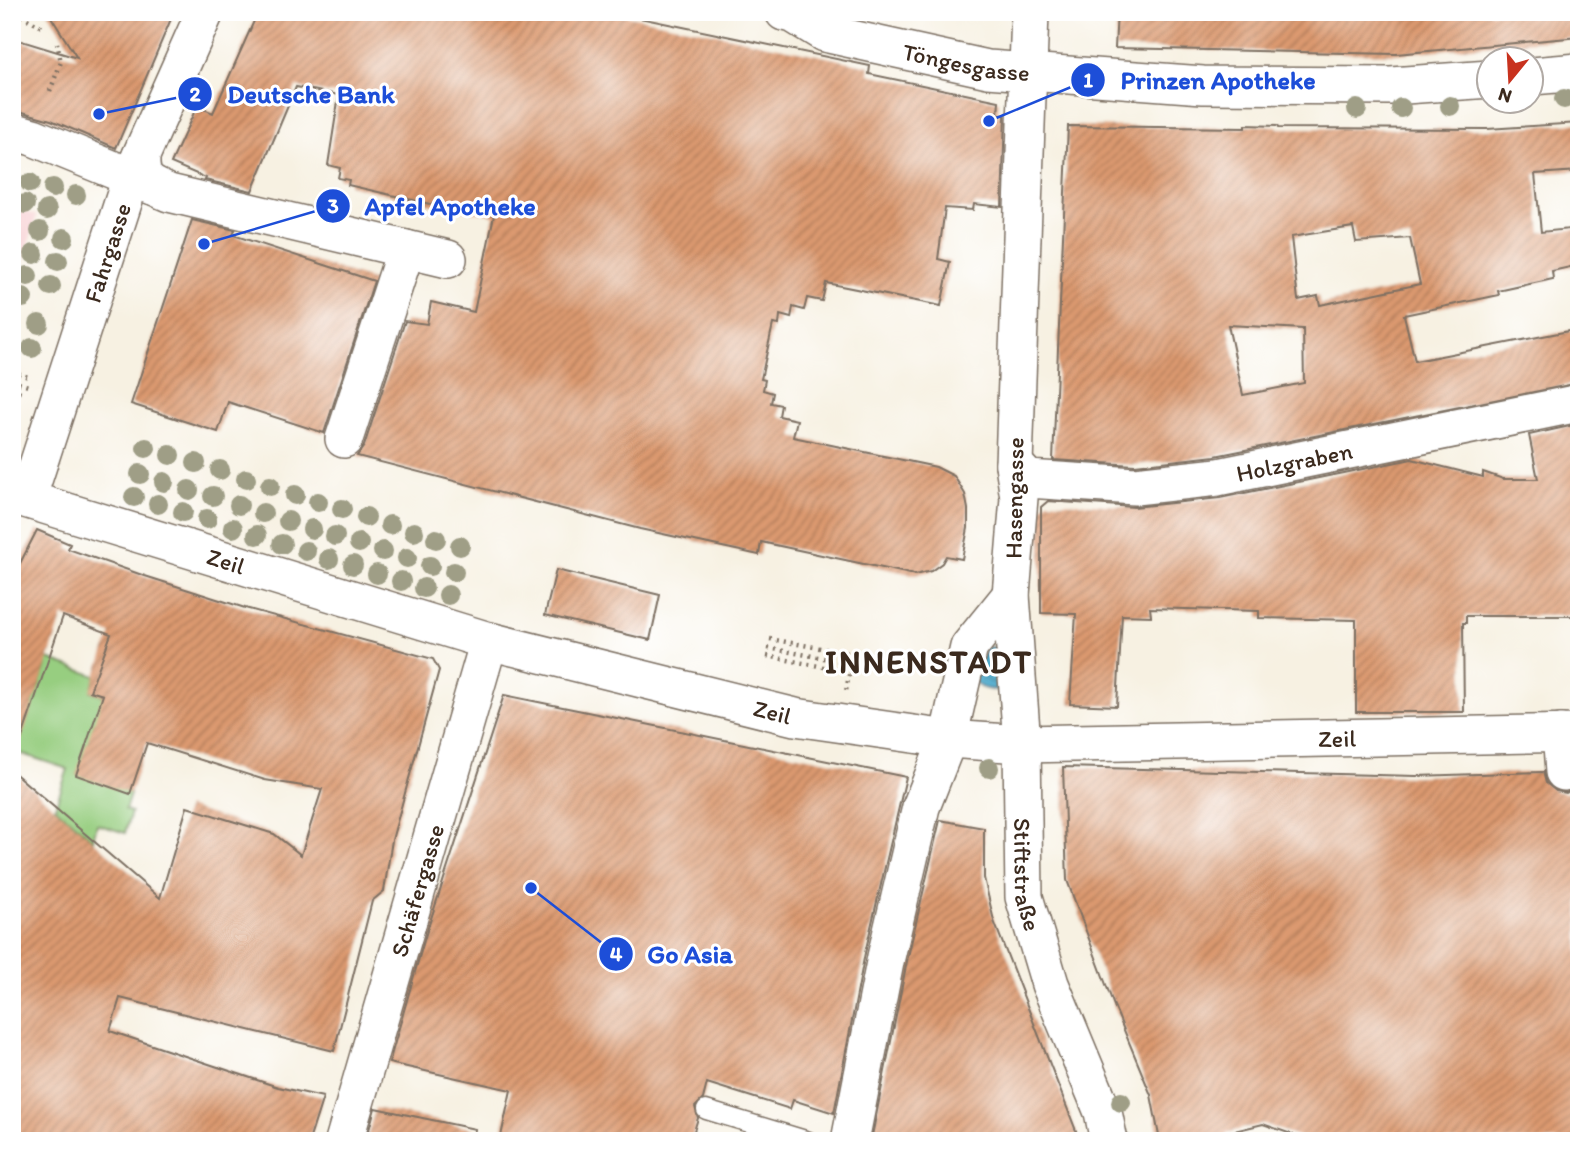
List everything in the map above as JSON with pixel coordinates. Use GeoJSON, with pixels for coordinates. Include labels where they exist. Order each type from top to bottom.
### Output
{"type":"FeatureCollection","features":[{"type":"Feature","properties":{"kind":"street","name":"Fahrgasse"},"geometry":{"type":"LineString","coordinates":[[17,500],[205,12]]}},
{"type":"Feature","properties":{"kind":"street","name":"Hasengasse"},"geometry":{"type":"LineString","coordinates":[[850,1141],[885,965],[921,807],[948,738],[969,647],[1011,595],[1019,498],[1014,464],[1030,12]]}},
{"type":"Feature","properties":{"kind":"street","name":"Töngesgasse"},"geometry":{"type":"LineString","coordinates":[[790,13],[823,43],[988,69],[1203,85],[1391,86],[1476,80]]}},
{"type":"Feature","properties":{"kind":"street"},"geometry":{"type":"LineString","coordinates":[[1546,75],[1579,72]]}},
{"type":"Feature","properties":{"kind":"street"},"geometry":{"type":"LineString","coordinates":[[12,131],[142,174],[198,201],[448,259]]}},
{"type":"Feature","properties":{"kind":"street"},"geometry":{"type":"LineString","coordinates":[[344,439],[406,249]]}},
{"type":"Feature","properties":{"kind":"street","name":"Holzgraben"},"geometry":{"type":"LineString","coordinates":[[1014,464],[1028,479],[1135,486],[1218,477],[1579,402]]}},
{"type":"Feature","properties":{"kind":"street","name":"Zeil"},"geometry":{"type":"LineString","coordinates":[[17,500],[489,641],[795,718],[948,738],[1022,744],[1570,733],[1564,772]]}},
{"type":"Feature","properties":{"kind":"street","name":"Stiftstraße"},"geometry":{"type":"LineString","coordinates":[[1011,595],[1022,744],[1024,897],[1050,984],[1103,1112],[1109,1141]]}},
{"type":"Feature","properties":{"kind":"street","name":"Schäfergasse"},"geometry":{"type":"LineString","coordinates":[[344,1141],[489,641]]}},
{"type":"Feature","properties":{"kind":"lane"},"geometry":{"type":"LineString","coordinates":[[706,1110],[809,1141]]}},
{"type":"Feature","properties":{"kind":"path"},"geometry":{"type":"LineString","coordinates":[[15,12],[45,29]]}},
{"type":"Feature","properties":{"kind":"path"},"geometry":{"type":"LineString","coordinates":[[50,91],[61,62],[57,43]]}},
{"type":"Feature","properties":{"kind":"path"},"geometry":{"type":"LineString","coordinates":[[12,371],[28,376]]}},
{"type":"Feature","properties":{"kind":"path"},"geometry":{"type":"LineString","coordinates":[[12,381],[25,385]]}},
{"type":"Feature","properties":{"kind":"path"},"geometry":{"type":"LineString","coordinates":[[12,390],[22,393]]}},
{"type":"Feature","properties":{"kind":"path"},"geometry":{"type":"LineString","coordinates":[[770,639],[853,654],[841,724]]}},
{"type":"Feature","properties":{"kind":"path"},"geometry":{"type":"LineString","coordinates":[[768,648],[851,663]]}},
{"type":"Feature","properties":{"kind":"path"},"geometry":{"type":"LineString","coordinates":[[767,656],[850,672]]}},
{"type":"Feature","properties":{"kind":"shaded area"},"geometry":{"type":"Polygon","coordinates":[[[12,208],[37,215],[12,300],[12,208]]]}},
{"type":"Feature","properties":{"kind":"green space"},"geometry":{"type":"Polygon","coordinates":[[[48,659],[96,676],[91,691],[103,695],[130,794],[125,810],[131,812],[125,833],[97,824],[93,840],[55,807],[68,769],[16,752],[48,659]]]}},
{"type":"Feature","properties":{"kind":"water"},"geometry":{"type":"Polygon","coordinates":[[[987,647],[997,648],[1000,689],[984,689],[972,680],[987,647]]]}},
{"type":"Feature","properties":{"kind":"building"},"geometry":{"type":"Polygon","coordinates":[[[48,12],[174,12],[116,148],[51,120],[12,109],[12,38],[77,58],[48,12]]]}},
{"type":"Feature","properties":{"kind":"building"},"geometry":{"type":"Polygon","coordinates":[[[258,12],[611,12],[870,66],[869,74],[999,101],[998,115],[1005,115],[1002,207],[974,204],[973,210],[945,208],[938,259],[950,262],[941,306],[826,283],[822,301],[807,298],[804,310],[793,307],[791,318],[780,315],[779,325],[773,324],[761,379],[765,380],[763,390],[773,393],[771,403],[781,405],[779,416],[797,420],[793,437],[936,467],[954,476],[965,494],[968,509],[968,528],[962,559],[946,556],[942,563],[931,571],[915,575],[761,542],[759,555],[640,529],[357,456],[364,446],[405,321],[427,324],[431,302],[474,312],[494,215],[430,204],[348,185],[349,180],[338,178],[340,168],[328,165],[339,95],[296,87],[252,191],[205,180],[206,178],[171,163],[197,106],[213,113],[258,12]]]}},
{"type":"Feature","properties":{"kind":"building"},"geometry":{"type":"Polygon","coordinates":[[[1117,12],[1579,12],[1579,37],[1396,54],[1115,48],[1117,12]]]}},
{"type":"Feature","properties":{"kind":"building"},"geometry":{"type":"Polygon","coordinates":[[[1579,123],[1579,171],[1535,174],[1541,232],[1579,228],[1579,265],[1552,271],[1553,279],[1498,291],[1499,295],[1404,315],[1415,361],[1579,329],[1579,383],[1215,456],[1135,465],[1053,460],[1068,126],[1245,128],[1245,125],[1278,128],[1487,129],[1579,123]],[[1353,227],[1291,237],[1298,300],[1318,296],[1320,305],[1420,284],[1410,238],[1356,242],[1353,227]],[[1228,325],[1243,395],[1304,383],[1303,329],[1228,325]]]}},
{"type":"Feature","properties":{"kind":"building"},"geometry":{"type":"Polygon","coordinates":[[[192,220],[235,230],[233,235],[374,281],[324,433],[228,402],[218,432],[131,404],[192,220]]]}},
{"type":"Feature","properties":{"kind":"building"},"geometry":{"type":"Polygon","coordinates":[[[1579,424],[1579,616],[1466,616],[1466,623],[1463,623],[1464,712],[1356,712],[1356,620],[1259,618],[1259,611],[1150,608],[1151,616],[1122,615],[1117,706],[1070,704],[1076,614],[1041,613],[1041,507],[1048,501],[1134,507],[1220,498],[1412,459],[1483,477],[1483,472],[1503,479],[1538,479],[1529,435],[1579,424]]]}},
{"type":"Feature","properties":{"kind":"building"},"geometry":{"type":"Polygon","coordinates":[[[37,530],[70,544],[68,549],[145,576],[245,608],[433,659],[439,670],[392,840],[384,891],[372,901],[334,1051],[120,998],[110,1031],[278,1087],[323,1097],[309,1141],[12,1141],[12,771],[160,898],[187,807],[274,834],[301,855],[322,789],[265,780],[147,743],[130,794],[76,775],[103,695],[90,691],[111,634],[63,616],[17,752],[12,752],[12,579],[37,530]]]}},
{"type":"Feature","properties":{"kind":"building"},"geometry":{"type":"Polygon","coordinates":[[[556,570],[660,595],[650,640],[545,615],[556,570]]]}},
{"type":"Feature","properties":{"kind":"building"},"geometry":{"type":"Polygon","coordinates":[[[504,695],[906,777],[865,953],[834,1113],[793,1100],[790,1109],[707,1083],[703,1099],[695,1107],[698,1118],[691,1141],[500,1141],[511,1090],[389,1063],[425,937],[504,695]]]}},
{"type":"Feature","properties":{"kind":"building"},"geometry":{"type":"Polygon","coordinates":[[[1063,767],[1416,776],[1543,772],[1546,783],[1556,791],[1566,793],[1579,786],[1579,1141],[1311,1141],[1263,1124],[1226,1133],[1228,1141],[1160,1141],[1151,1095],[1067,880],[1063,767]]]}},
{"type":"Feature","properties":{"kind":"building"},"geometry":{"type":"Polygon","coordinates":[[[940,820],[984,828],[984,878],[994,921],[1080,1141],[871,1141],[907,961],[940,820]]]}},
{"type":"Feature","properties":{"kind":"building"},"geometry":{"type":"Polygon","coordinates":[[[375,1108],[475,1129],[473,1141],[366,1141],[375,1108]]]}},
{"type":"Feature","properties":{"kind":"place","name":"Deutsche Bank"},"geometry":{"type":"Point","coordinates":[99,114]}},
{"type":"Feature","properties":{"kind":"place","name":"Prinzen Apotheke"},"geometry":{"type":"Point","coordinates":[989,121]}},
{"type":"Feature","properties":{"kind":"place","name":"Apfel Apotheke"},"geometry":{"type":"Point","coordinates":[204,244]}},
{"type":"Feature","properties":{"kind":"place","name":"Go Asia"},"geometry":{"type":"Point","coordinates":[531,888]}},
{"type":"Feature","properties":{"kind":"district","name":"INNENSTADT"},"geometry":{"type":"Point","coordinates":[929,662]}}]}
